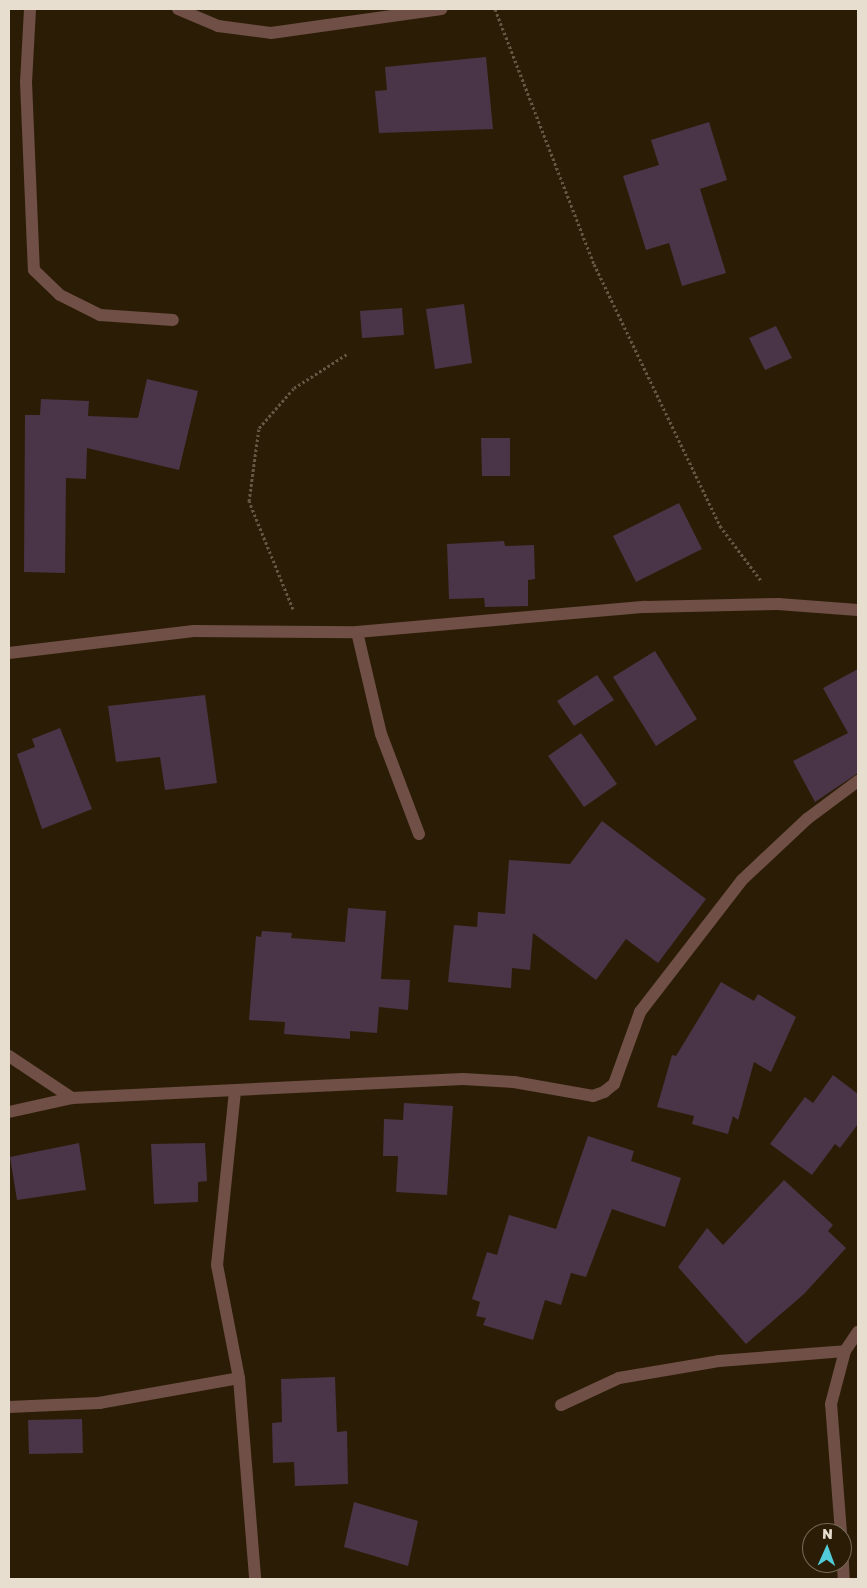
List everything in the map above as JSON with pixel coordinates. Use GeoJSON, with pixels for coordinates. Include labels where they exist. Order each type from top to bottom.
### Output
{"type":"FeatureCollection","features":[{"type":"Feature","properties":{"kind":"street"},"geometry":{"type":"LineString","coordinates":[[30,9],[26,92],[34,270],[60,295],[100,315],[172,320]]}},
{"type":"Feature","properties":{"kind":"street"},"geometry":{"type":"LineString","coordinates":[[178,9],[218,26],[272,33],[441,9]]}},
{"type":"Feature","properties":{"kind":"street"},"geometry":{"type":"LineString","coordinates":[[9,653],[125,637],[302,630],[357,632],[645,607],[778,604],[858,610]]}},
{"type":"Feature","properties":{"kind":"street"},"geometry":{"type":"LineString","coordinates":[[357,632],[381,734],[419,834]]}},
{"type":"Feature","properties":{"kind":"street"},"geometry":{"type":"LineString","coordinates":[[9,1112],[72,1098],[463,1079],[514,1082],[593,1096],[604,1092],[614,1084],[640,1012],[742,880],[807,819],[858,781]]}},
{"type":"Feature","properties":{"kind":"street"},"geometry":{"type":"LineString","coordinates":[[9,1056],[72,1098]]}},
{"type":"Feature","properties":{"kind":"street"},"geometry":{"type":"LineString","coordinates":[[234,1091],[217,1265],[239,1378],[255,1579]]}},
{"type":"Feature","properties":{"kind":"street"},"geometry":{"type":"LineString","coordinates":[[840,1523],[831,1404],[844,1351],[858,1332]]}},
{"type":"Feature","properties":{"kind":"street"},"geometry":{"type":"LineString","coordinates":[[561,1405],[619,1378],[719,1361],[844,1351]]}},
{"type":"Feature","properties":{"kind":"street"},"geometry":{"type":"LineString","coordinates":[[9,1407],[99,1403],[239,1378]]}},
{"type":"Feature","properties":{"kind":"path"},"geometry":{"type":"LineString","coordinates":[[495,9],[594,264],[649,380],[720,526],[778,604]]}},
{"type":"Feature","properties":{"kind":"path"},"geometry":{"type":"LineString","coordinates":[[302,630],[249,501],[259,428],[294,388],[347,354]]}},
{"type":"Feature","properties":{"kind":"building"},"geometry":{"type":"Polygon","coordinates":[[[486,57],[493,129],[379,133],[375,91],[387,90],[385,67],[486,57]]]}},
{"type":"Feature","properties":{"kind":"building"},"geometry":{"type":"Polygon","coordinates":[[[709,122],[727,180],[700,189],[726,273],[682,286],[669,243],[646,250],[623,176],[659,165],[651,140],[709,122]]]}},
{"type":"Feature","properties":{"kind":"building"},"geometry":{"type":"Polygon","coordinates":[[[464,304],[472,363],[435,369],[426,309],[464,304]]]}},
{"type":"Feature","properties":{"kind":"building"},"geometry":{"type":"Polygon","coordinates":[[[402,308],[404,335],[362,338],[360,311],[402,308]]]}},
{"type":"Feature","properties":{"kind":"building"},"geometry":{"type":"Polygon","coordinates":[[[776,326],[792,358],[765,370],[749,338],[776,326]]]}},
{"type":"Feature","properties":{"kind":"building"},"geometry":{"type":"Polygon","coordinates":[[[147,379],[198,391],[179,470],[87,448],[86,479],[66,478],[65,573],[24,572],[25,415],[40,415],[41,399],[89,401],[88,416],[138,418],[147,379]]]}},
{"type":"Feature","properties":{"kind":"building"},"geometry":{"type":"Polygon","coordinates":[[[481,438],[510,438],[510,476],[482,476],[481,438]]]}},
{"type":"Feature","properties":{"kind":"building"},"geometry":{"type":"Polygon","coordinates":[[[679,503],[702,549],[636,582],[613,536],[679,503]]]}},
{"type":"Feature","properties":{"kind":"building"},"geometry":{"type":"Polygon","coordinates":[[[504,541],[505,546],[534,545],[535,579],[528,580],[528,606],[485,607],[484,598],[449,599],[447,544],[504,541]]]}},
{"type":"Feature","properties":{"kind":"building"},"geometry":{"type":"Polygon","coordinates":[[[655,651],[697,719],[656,746],[613,677],[655,651]]]}},
{"type":"Feature","properties":{"kind":"building"},"geometry":{"type":"Polygon","coordinates":[[[858,669],[858,773],[815,802],[793,761],[848,733],[823,688],[858,669]]]}},
{"type":"Feature","properties":{"kind":"building"},"geometry":{"type":"Polygon","coordinates":[[[597,675],[614,700],[574,726],[557,701],[597,675]]]}},
{"type":"Feature","properties":{"kind":"building"},"geometry":{"type":"Polygon","coordinates":[[[205,695],[217,783],[165,790],[160,757],[116,762],[108,706],[205,695]]]}},
{"type":"Feature","properties":{"kind":"building"},"geometry":{"type":"Polygon","coordinates":[[[60,728],[92,809],[42,829],[17,754],[35,747],[32,739],[60,728]]]}},
{"type":"Feature","properties":{"kind":"building"},"geometry":{"type":"Polygon","coordinates":[[[581,733],[617,784],[584,807],[548,756],[581,733]]]}},
{"type":"Feature","properties":{"kind":"building"},"geometry":{"type":"Polygon","coordinates":[[[602,821],[706,899],[658,963],[626,939],[596,980],[533,933],[530,970],[512,968],[511,988],[448,982],[454,925],[477,927],[478,912],[505,914],[509,860],[570,864],[602,821]]]}},
{"type":"Feature","properties":{"kind":"building"},"geometry":{"type":"Polygon","coordinates":[[[348,908],[386,911],[381,979],[410,980],[408,1010],[379,1007],[377,1033],[350,1031],[350,1039],[284,1034],[285,1022],[249,1020],[256,936],[261,937],[262,931],[292,933],[291,938],[345,942],[348,908]]]}},
{"type":"Feature","properties":{"kind":"building"},"geometry":{"type":"Polygon","coordinates":[[[721,982],[754,1001],[758,994],[796,1017],[771,1072],[754,1062],[738,1120],[733,1116],[728,1134],[692,1124],[694,1116],[657,1107],[672,1055],[676,1056],[721,982]]]}},
{"type":"Feature","properties":{"kind":"building"},"geometry":{"type":"Polygon","coordinates":[[[833,1075],[858,1094],[858,1124],[840,1148],[835,1144],[812,1175],[770,1144],[805,1097],[813,1103],[833,1075]]]}},
{"type":"Feature","properties":{"kind":"building"},"geometry":{"type":"Polygon","coordinates":[[[404,1103],[453,1106],[447,1195],[396,1192],[398,1156],[383,1156],[384,1119],[403,1120],[404,1103]]]}},
{"type":"Feature","properties":{"kind":"building"},"geometry":{"type":"Polygon","coordinates":[[[588,1136],[634,1151],[631,1161],[681,1178],[665,1227],[612,1209],[586,1277],[571,1273],[561,1305],[545,1300],[533,1340],[483,1325],[486,1318],[476,1316],[480,1302],[472,1299],[487,1252],[497,1255],[509,1215],[556,1229],[588,1136]]]}},
{"type":"Feature","properties":{"kind":"building"},"geometry":{"type":"Polygon","coordinates":[[[79,1143],[86,1190],[17,1200],[10,1157],[79,1143]]]}},
{"type":"Feature","properties":{"kind":"building"},"geometry":{"type":"Polygon","coordinates":[[[205,1143],[207,1181],[198,1182],[198,1202],[154,1204],[151,1144],[205,1143]]]}},
{"type":"Feature","properties":{"kind":"building"},"geometry":{"type":"Polygon","coordinates":[[[784,1180],[833,1225],[828,1231],[846,1248],[804,1294],[746,1344],[678,1267],[707,1228],[723,1245],[784,1180]]]}},
{"type":"Feature","properties":{"kind":"building"},"geometry":{"type":"Polygon","coordinates":[[[335,1377],[337,1432],[347,1431],[348,1484],[295,1486],[294,1462],[273,1463],[272,1423],[282,1422],[281,1379],[335,1377]]]}},
{"type":"Feature","properties":{"kind":"building"},"geometry":{"type":"Polygon","coordinates":[[[82,1419],[83,1453],[29,1454],[28,1420],[82,1419]]]}},
{"type":"Feature","properties":{"kind":"building"},"geometry":{"type":"Polygon","coordinates":[[[354,1502],[418,1521],[408,1566],[344,1547],[354,1502]]]}}]}
